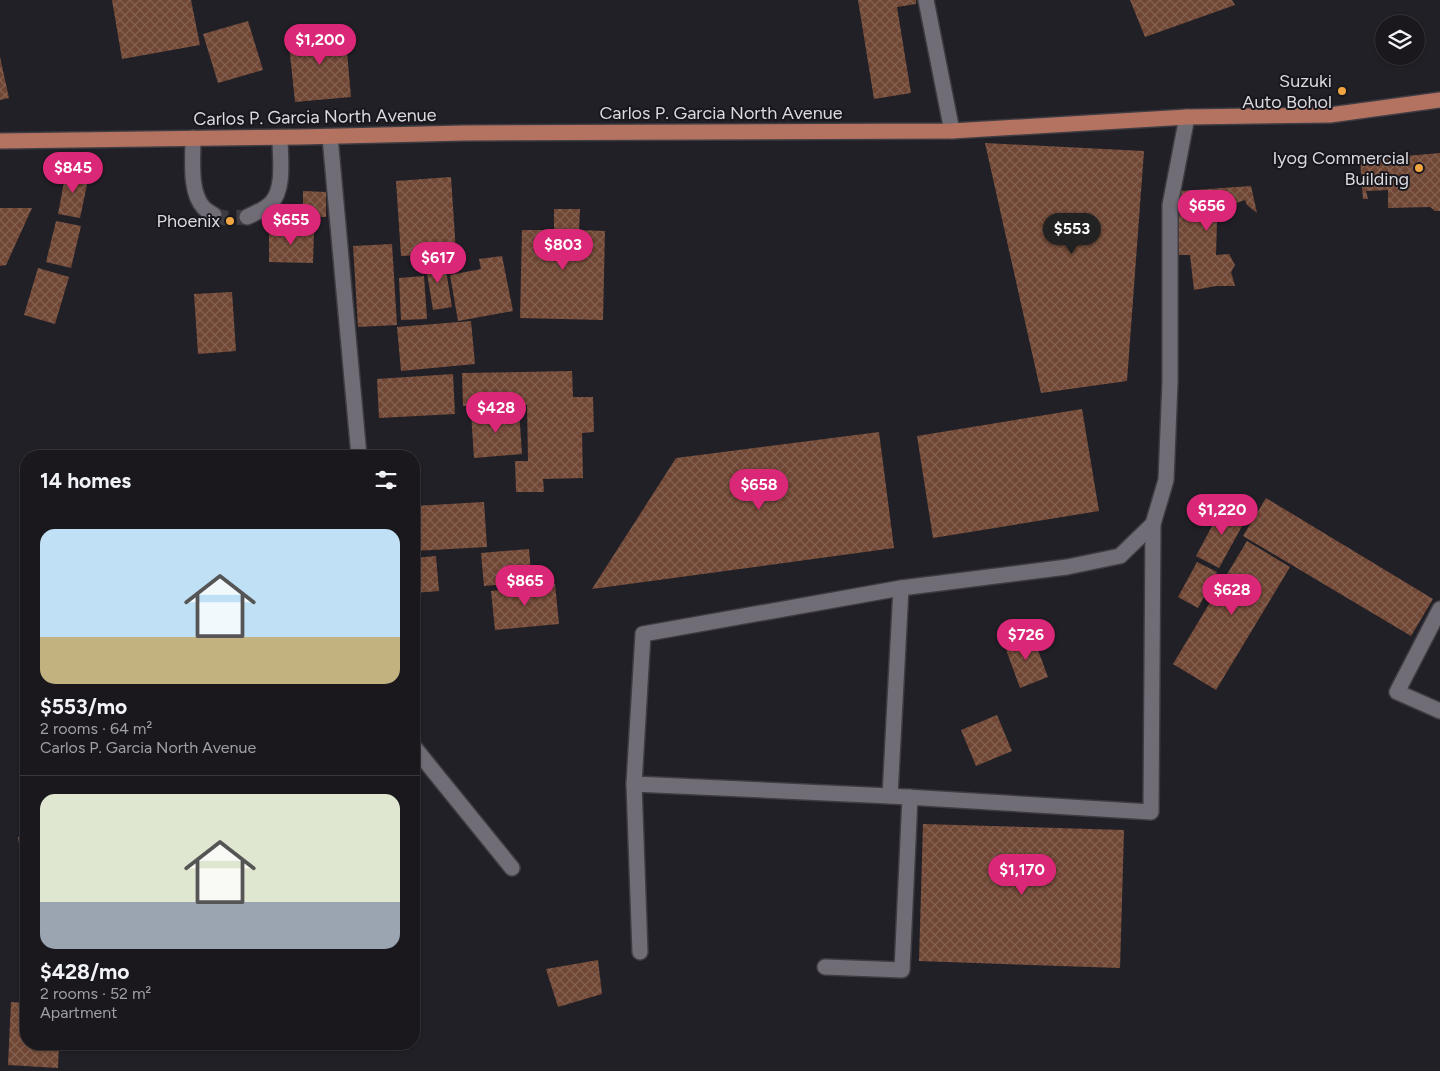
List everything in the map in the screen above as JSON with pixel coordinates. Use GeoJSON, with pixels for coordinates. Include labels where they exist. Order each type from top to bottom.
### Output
{"type":"FeatureCollection","features":[{"type":"Feature","properties":{"kind":"main road","name":"Carlos P. Garcia North Avenue"},"geometry":{"type":"LineString","coordinates":[[0,141],[280,138],[464,133],[952,131],[1187,118],[1330,115],[1440,100]]}},
{"type":"Feature","properties":{"kind":"street"},"geometry":{"type":"LineString","coordinates":[[926,0],[952,131]]}},
{"type":"Feature","properties":{"kind":"street"},"geometry":{"type":"LineString","coordinates":[[634,784],[910,797],[1151,812],[1153,524],[1166,480],[1170,382],[1170,205],[1187,118]]}},
{"type":"Feature","properties":{"kind":"street"},"geometry":{"type":"LineString","coordinates":[[330,137],[358,450]]}},
{"type":"Feature","properties":{"kind":"street"},"geometry":{"type":"LineString","coordinates":[[193,138],[194,186],[197,198],[204,208],[214,215]]}},
{"type":"Feature","properties":{"kind":"street"},"geometry":{"type":"LineString","coordinates":[[247,216],[271,203],[277,195],[280,185],[280,138]]}},
{"type":"Feature","properties":{"kind":"street"},"geometry":{"type":"LineString","coordinates":[[640,952],[634,784],[643,634],[900,588],[1067,567],[1120,556],[1153,524]]}},
{"type":"Feature","properties":{"kind":"street"},"geometry":{"type":"LineString","coordinates":[[890,796],[900,588]]}},
{"type":"Feature","properties":{"kind":"street"},"geometry":{"type":"LineString","coordinates":[[1440,609],[1397,692],[1440,710]]}},
{"type":"Feature","properties":{"kind":"street"},"geometry":{"type":"LineString","coordinates":[[420,754],[512,868]]}},
{"type":"Feature","properties":{"kind":"street"},"geometry":{"type":"LineString","coordinates":[[825,967],[902,970],[910,797]]}},
{"type":"Feature","properties":{"kind":"building"},"geometry":{"type":"Polygon","coordinates":[[[112,0],[191,0],[200,45],[122,59],[112,0]]]}},
{"type":"Feature","properties":{"kind":"building"},"geometry":{"type":"Polygon","coordinates":[[[858,0],[916,0],[916,4],[897,7],[911,93],[874,99],[858,0]]]}},
{"type":"Feature","properties":{"kind":"building"},"geometry":{"type":"Polygon","coordinates":[[[1130,0],[1232,0],[1235,5],[1145,37],[1130,0]]]}},
{"type":"Feature","properties":{"kind":"building"},"geometry":{"type":"Polygon","coordinates":[[[248,21],[263,70],[218,83],[203,34],[248,21]]]}},
{"type":"Feature","properties":{"kind":"building"},"geometry":{"type":"Polygon","coordinates":[[[345,30],[351,97],[295,102],[288,35],[345,30]]]}},
{"type":"Feature","properties":{"kind":"building"},"geometry":{"type":"Polygon","coordinates":[[[0,57],[9,98],[0,100],[0,57]]]}},
{"type":"Feature","properties":{"kind":"building"},"geometry":{"type":"Polygon","coordinates":[[[985,143],[1144,151],[1127,381],[1041,393],[985,143]]]}},
{"type":"Feature","properties":{"kind":"building"},"geometry":{"type":"Polygon","coordinates":[[[1440,153],[1440,211],[1435,211],[1430,207],[1388,208],[1388,190],[1366,191],[1368,199],[1363,199],[1360,160],[1440,153]]]}},
{"type":"Feature","properties":{"kind":"building"},"geometry":{"type":"Polygon","coordinates":[[[66,171],[89,175],[80,218],[58,214],[66,171]]]}},
{"type":"Feature","properties":{"kind":"building"},"geometry":{"type":"Polygon","coordinates":[[[451,177],[456,253],[401,256],[396,181],[451,177]]]}},
{"type":"Feature","properties":{"kind":"building"},"geometry":{"type":"Polygon","coordinates":[[[1251,186],[1257,213],[1247,205],[1245,200],[1233,204],[1227,211],[1216,211],[1220,215],[1217,220],[1216,255],[1229,254],[1235,265],[1231,272],[1235,286],[1216,286],[1194,290],[1190,255],[1176,255],[1175,216],[1181,215],[1176,210],[1179,191],[1251,186]]]}},
{"type":"Feature","properties":{"kind":"building"},"geometry":{"type":"Polygon","coordinates":[[[303,191],[326,192],[326,217],[303,216],[303,191]]]}},
{"type":"Feature","properties":{"kind":"building"},"geometry":{"type":"Polygon","coordinates":[[[0,208],[32,208],[6,265],[0,266],[0,208]]]}},
{"type":"Feature","properties":{"kind":"building"},"geometry":{"type":"Polygon","coordinates":[[[554,209],[580,209],[579,230],[605,231],[603,320],[520,318],[522,230],[554,230],[554,209]]]}},
{"type":"Feature","properties":{"kind":"building"},"geometry":{"type":"Polygon","coordinates":[[[56,221],[81,226],[71,268],[46,262],[56,221]]]}},
{"type":"Feature","properties":{"kind":"building"},"geometry":{"type":"Polygon","coordinates":[[[269,229],[314,230],[313,263],[269,262],[269,229]]]}},
{"type":"Feature","properties":{"kind":"building"},"geometry":{"type":"Polygon","coordinates":[[[392,244],[397,325],[358,327],[353,246],[392,244]]]}},
{"type":"Feature","properties":{"kind":"building"},"geometry":{"type":"Polygon","coordinates":[[[502,256],[513,311],[458,321],[450,275],[481,269],[479,259],[502,256]]]}},
{"type":"Feature","properties":{"kind":"building"},"geometry":{"type":"Polygon","coordinates":[[[444,258],[452,307],[433,310],[425,261],[444,258]]]}},
{"type":"Feature","properties":{"kind":"building"},"geometry":{"type":"Polygon","coordinates":[[[38,268],[69,277],[55,324],[24,315],[38,268]]]}},
{"type":"Feature","properties":{"kind":"building"},"geometry":{"type":"Polygon","coordinates":[[[424,276],[427,319],[401,320],[399,278],[424,276]]]}},
{"type":"Feature","properties":{"kind":"building"},"geometry":{"type":"Polygon","coordinates":[[[232,292],[236,351],[198,354],[194,294],[232,292]]]}},
{"type":"Feature","properties":{"kind":"building"},"geometry":{"type":"Polygon","coordinates":[[[471,321],[475,364],[401,371],[397,327],[471,321]]]}},
{"type":"Feature","properties":{"kind":"building"},"geometry":{"type":"Polygon","coordinates":[[[572,371],[573,397],[593,397],[594,432],[582,433],[583,478],[543,479],[544,492],[516,492],[515,461],[528,461],[527,405],[463,406],[462,373],[572,371]]]}},
{"type":"Feature","properties":{"kind":"building"},"geometry":{"type":"Polygon","coordinates":[[[453,374],[455,414],[379,418],[377,379],[453,374]]]}},
{"type":"Feature","properties":{"kind":"building"},"geometry":{"type":"Polygon","coordinates":[[[1082,409],[1099,511],[933,538],[917,436],[1082,409]]]}},
{"type":"Feature","properties":{"kind":"building"},"geometry":{"type":"Polygon","coordinates":[[[519,410],[522,454],[474,458],[471,413],[519,410]]]}},
{"type":"Feature","properties":{"kind":"building"},"geometry":{"type":"Polygon","coordinates":[[[879,432],[894,548],[592,589],[676,458],[879,432]]]}},
{"type":"Feature","properties":{"kind":"building"},"geometry":{"type":"Polygon","coordinates":[[[1266,498],[1433,599],[1411,636],[1243,536],[1266,498]]]}},
{"type":"Feature","properties":{"kind":"building"},"geometry":{"type":"Polygon","coordinates":[[[484,502],[487,547],[420,551],[420,506],[484,502]]]}},
{"type":"Feature","properties":{"kind":"building"},"geometry":{"type":"Polygon","coordinates":[[[1224,504],[1247,517],[1219,568],[1196,556],[1224,504]]]}},
{"type":"Feature","properties":{"kind":"building"},"geometry":{"type":"Polygon","coordinates":[[[1247,541],[1290,567],[1216,690],[1173,664],[1247,541]]]}},
{"type":"Feature","properties":{"kind":"building"},"geometry":{"type":"Polygon","coordinates":[[[529,549],[532,582],[484,586],[481,553],[529,549]]]}},
{"type":"Feature","properties":{"kind":"building"},"geometry":{"type":"Polygon","coordinates":[[[436,556],[439,591],[420,593],[420,557],[436,556]]]}},
{"type":"Feature","properties":{"kind":"building"},"geometry":{"type":"Polygon","coordinates":[[[1197,562],[1217,572],[1198,608],[1178,597],[1197,562]]]}},
{"type":"Feature","properties":{"kind":"building"},"geometry":{"type":"Polygon","coordinates":[[[555,584],[559,624],[495,630],[491,591],[555,584]]]}},
{"type":"Feature","properties":{"kind":"building"},"geometry":{"type":"Polygon","coordinates":[[[1032,634],[1048,677],[1020,688],[1004,644],[1032,634]]]}},
{"type":"Feature","properties":{"kind":"building"},"geometry":{"type":"Polygon","coordinates":[[[997,715],[1012,751],[976,766],[961,730],[997,715]]]}},
{"type":"Feature","properties":{"kind":"building"},"geometry":{"type":"Polygon","coordinates":[[[923,824],[1124,830],[1120,968],[919,961],[923,824]]]}},
{"type":"Feature","properties":{"kind":"building"},"geometry":{"type":"Polygon","coordinates":[[[598,960],[602,994],[558,1007],[546,969],[598,960]]]}},
{"type":"Feature","properties":{"kind":"building"},"geometry":{"type":"Polygon","coordinates":[[[11,1002],[20,1003],[20,1050],[59,1050],[58,1068],[8,1065],[11,1002]]]}},
{"type":"Feature","properties":{"kind":"tunnel"},"geometry":{"type":"LineString","coordinates":[[214,215],[225,218],[247,217]]}},
{"type":"Feature","properties":{"kind":"place","name":"Suzuki Auto Bohol"},"geometry":{"type":"Point","coordinates":[1342,91]}},
{"type":"Feature","properties":{"kind":"place","name":"Iyog Commercial Building"},"geometry":{"type":"Point","coordinates":[1419,168]}},
{"type":"Feature","properties":{"kind":"place","name":"Phoenix"},"geometry":{"type":"Point","coordinates":[230,221]}}]}
